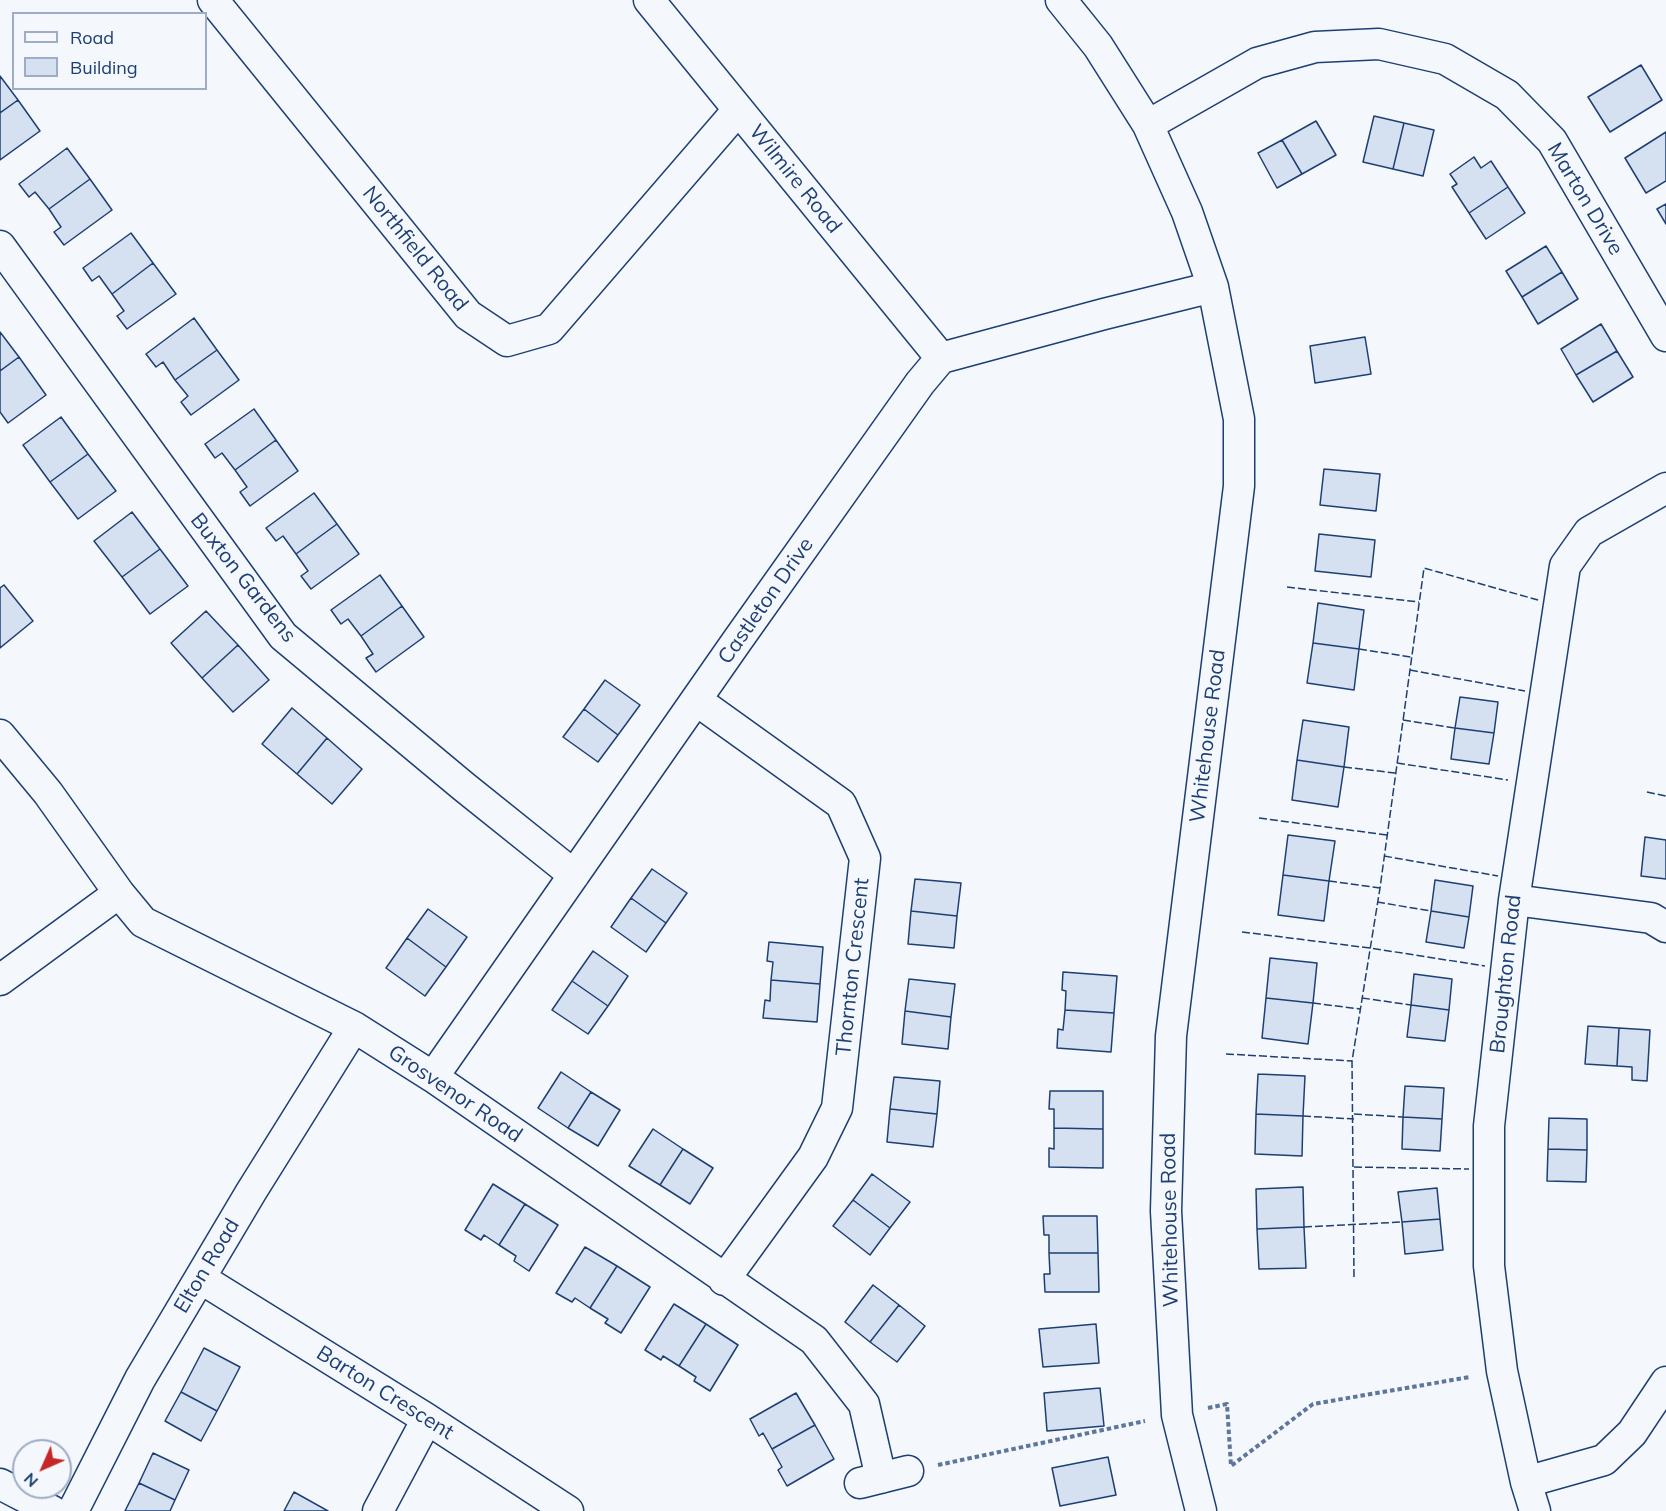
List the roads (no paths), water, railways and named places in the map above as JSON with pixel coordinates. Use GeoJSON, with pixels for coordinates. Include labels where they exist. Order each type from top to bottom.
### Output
{"type":"FeatureCollection","features":[{"type":"Feature","properties":{"kind":"street","name":"Northfield Road"},"geometry":{"type":"LineString","coordinates":[[213,0],[468,315],[507,341],[549,329],[738,110]]}},
{"type":"Feature","properties":{"kind":"street","name":"Wilmire Road"},"geometry":{"type":"LineString","coordinates":[[649,0],[941,358]]}},
{"type":"Feature","properties":{"kind":"street","name":"Whitehouse Road"},"geometry":{"type":"LineString","coordinates":[[1062,0],[1098,46],[1148,125],[1187,212],[1213,287],[1239,419],[1239,486],[1171,1036],[1166,1211],[1177,1415],[1201,1511]]}},
{"type":"Feature","properties":{"kind":"street","name":"Marton Drive"},"geometry":{"type":"LineString","coordinates":[[1148,125],[1257,63],[1315,47],[1379,44],[1445,59],[1507,95],[1552,141],[1666,336]]}},
{"type":"Feature","properties":{"kind":"street","name":"Buxton Gardens"},"geometry":{"type":"LineString","coordinates":[[0,246],[283,636],[574,875]]}},
{"type":"Feature","properties":{"kind":"street"},"geometry":{"type":"LineString","coordinates":[[941,358],[1213,287]]}},
{"type":"Feature","properties":{"kind":"street","name":"Castleton Drive"},"geometry":{"type":"LineString","coordinates":[[433,1077],[696,700],[920,383],[941,358]]}},
{"type":"Feature","properties":{"kind":"street","name":"Broughton Road"},"geometry":{"type":"LineString","coordinates":[[1535,1511],[1526,1482],[1502,1371],[1489,1266],[1489,1126],[1514,900],[1565,566],[1589,532],[1666,488]]}},
{"type":"Feature","properties":{"kind":"street","name":"Thornton Crescent"},"geometry":{"type":"LineString","coordinates":[[696,700],[841,804],[865,858],[837,1108],[813,1157],[724,1280]]}},
{"type":"Feature","properties":{"kind":"street","name":"Grosvenor Road"},"geometry":{"type":"LineString","coordinates":[[0,735],[48,793],[119,893],[143,922],[354,1027],[433,1077],[814,1340],[864,1404],[883,1477]]}},
{"type":"Feature","properties":{"kind":"street"},"geometry":{"type":"LineString","coordinates":[[0,980],[119,893]]}},
{"type":"Feature","properties":{"kind":"street"},"geometry":{"type":"LineString","coordinates":[[1514,900],[1651,918],[1666,927]]}},
{"type":"Feature","properties":{"kind":"street","name":"Elton Road"},"geometry":{"type":"LineString","coordinates":[[73,1511],[140,1379],[251,1192],[354,1027]]}},
{"type":"Feature","properties":{"kind":"street","name":"Barton Crescent"},"geometry":{"type":"LineString","coordinates":[[200,1278],[427,1419],[568,1511]]}},
{"type":"Feature","properties":{"kind":"street"},"geometry":{"type":"LineString","coordinates":[[1526,1482],[1604,1460],[1632,1433],[1666,1382]]}},
{"type":"Feature","properties":{"kind":"street"},"geometry":{"type":"LineString","coordinates":[[378,1511],[427,1419]]}},
{"type":"Feature","properties":{"kind":"street"},"geometry":{"type":"LineString","coordinates":[[0,1484],[52,1511]]}}]}
